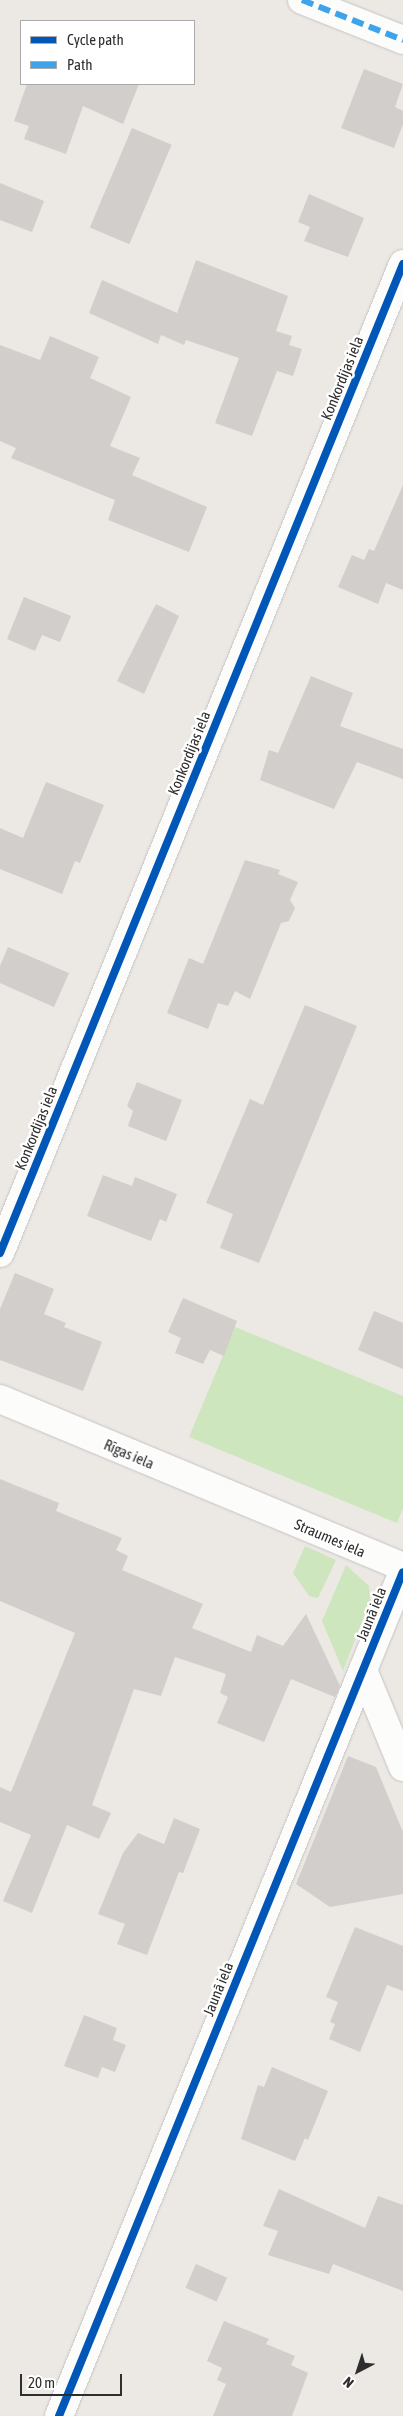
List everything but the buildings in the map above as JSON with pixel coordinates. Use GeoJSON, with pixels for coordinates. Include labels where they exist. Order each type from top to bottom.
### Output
{"type":"FeatureCollection","features":[{"type":"Feature","properties":{"kind":"street"},"geometry":{"type":"LineString","coordinates":[[302,0],[403,40]]}},
{"type":"Feature","properties":{"kind":"street","name":"Konkordijas iela"},"geometry":{"type":"LineString","coordinates":[[0,1252],[403,264]]}},
{"type":"Feature","properties":{"kind":"street","name":"Rīgas iela"},"geometry":{"type":"LineString","coordinates":[[0,1399],[257,1508]]}},
{"type":"Feature","properties":{"kind":"street","name":"Straumes iela"},"geometry":{"type":"LineString","coordinates":[[257,1508],[403,1567]]}},
{"type":"Feature","properties":{"kind":"street","name":"Jaunā iela"},"geometry":{"type":"LineString","coordinates":[[59,2416],[403,1572]]}},
{"type":"Feature","properties":{"kind":"street"},"geometry":{"type":"LineString","coordinates":[[364,1670],[403,1767]]}},
{"type":"Feature","properties":{"kind":"green space"},"geometry":{"type":"Polygon","coordinates":[[[235,1327],[403,1396],[403,1508],[397,1523],[189,1437],[235,1327]]]}},
{"type":"Feature","properties":{"kind":"green space"},"geometry":{"type":"Polygon","coordinates":[[[305,1546],[336,1560],[318,1598],[309,1596],[293,1573],[305,1546]]]}},
{"type":"Feature","properties":{"kind":"green space"},"geometry":{"type":"Polygon","coordinates":[[[346,1565],[369,1586],[370,1601],[343,1671],[322,1621],[346,1565]]]}},
{"type":"Feature","properties":{"kind":"marked path"},"geometry":{"type":"LineString","coordinates":[[302,0],[403,40]]}},
{"type":"Feature","properties":{"kind":"cycle path"},"geometry":{"type":"LineString","coordinates":[[0,1253],[403,264]]}},
{"type":"Feature","properties":{"kind":"cycle path"},"geometry":{"type":"LineString","coordinates":[[59,2416],[403,1572]]}}]}
